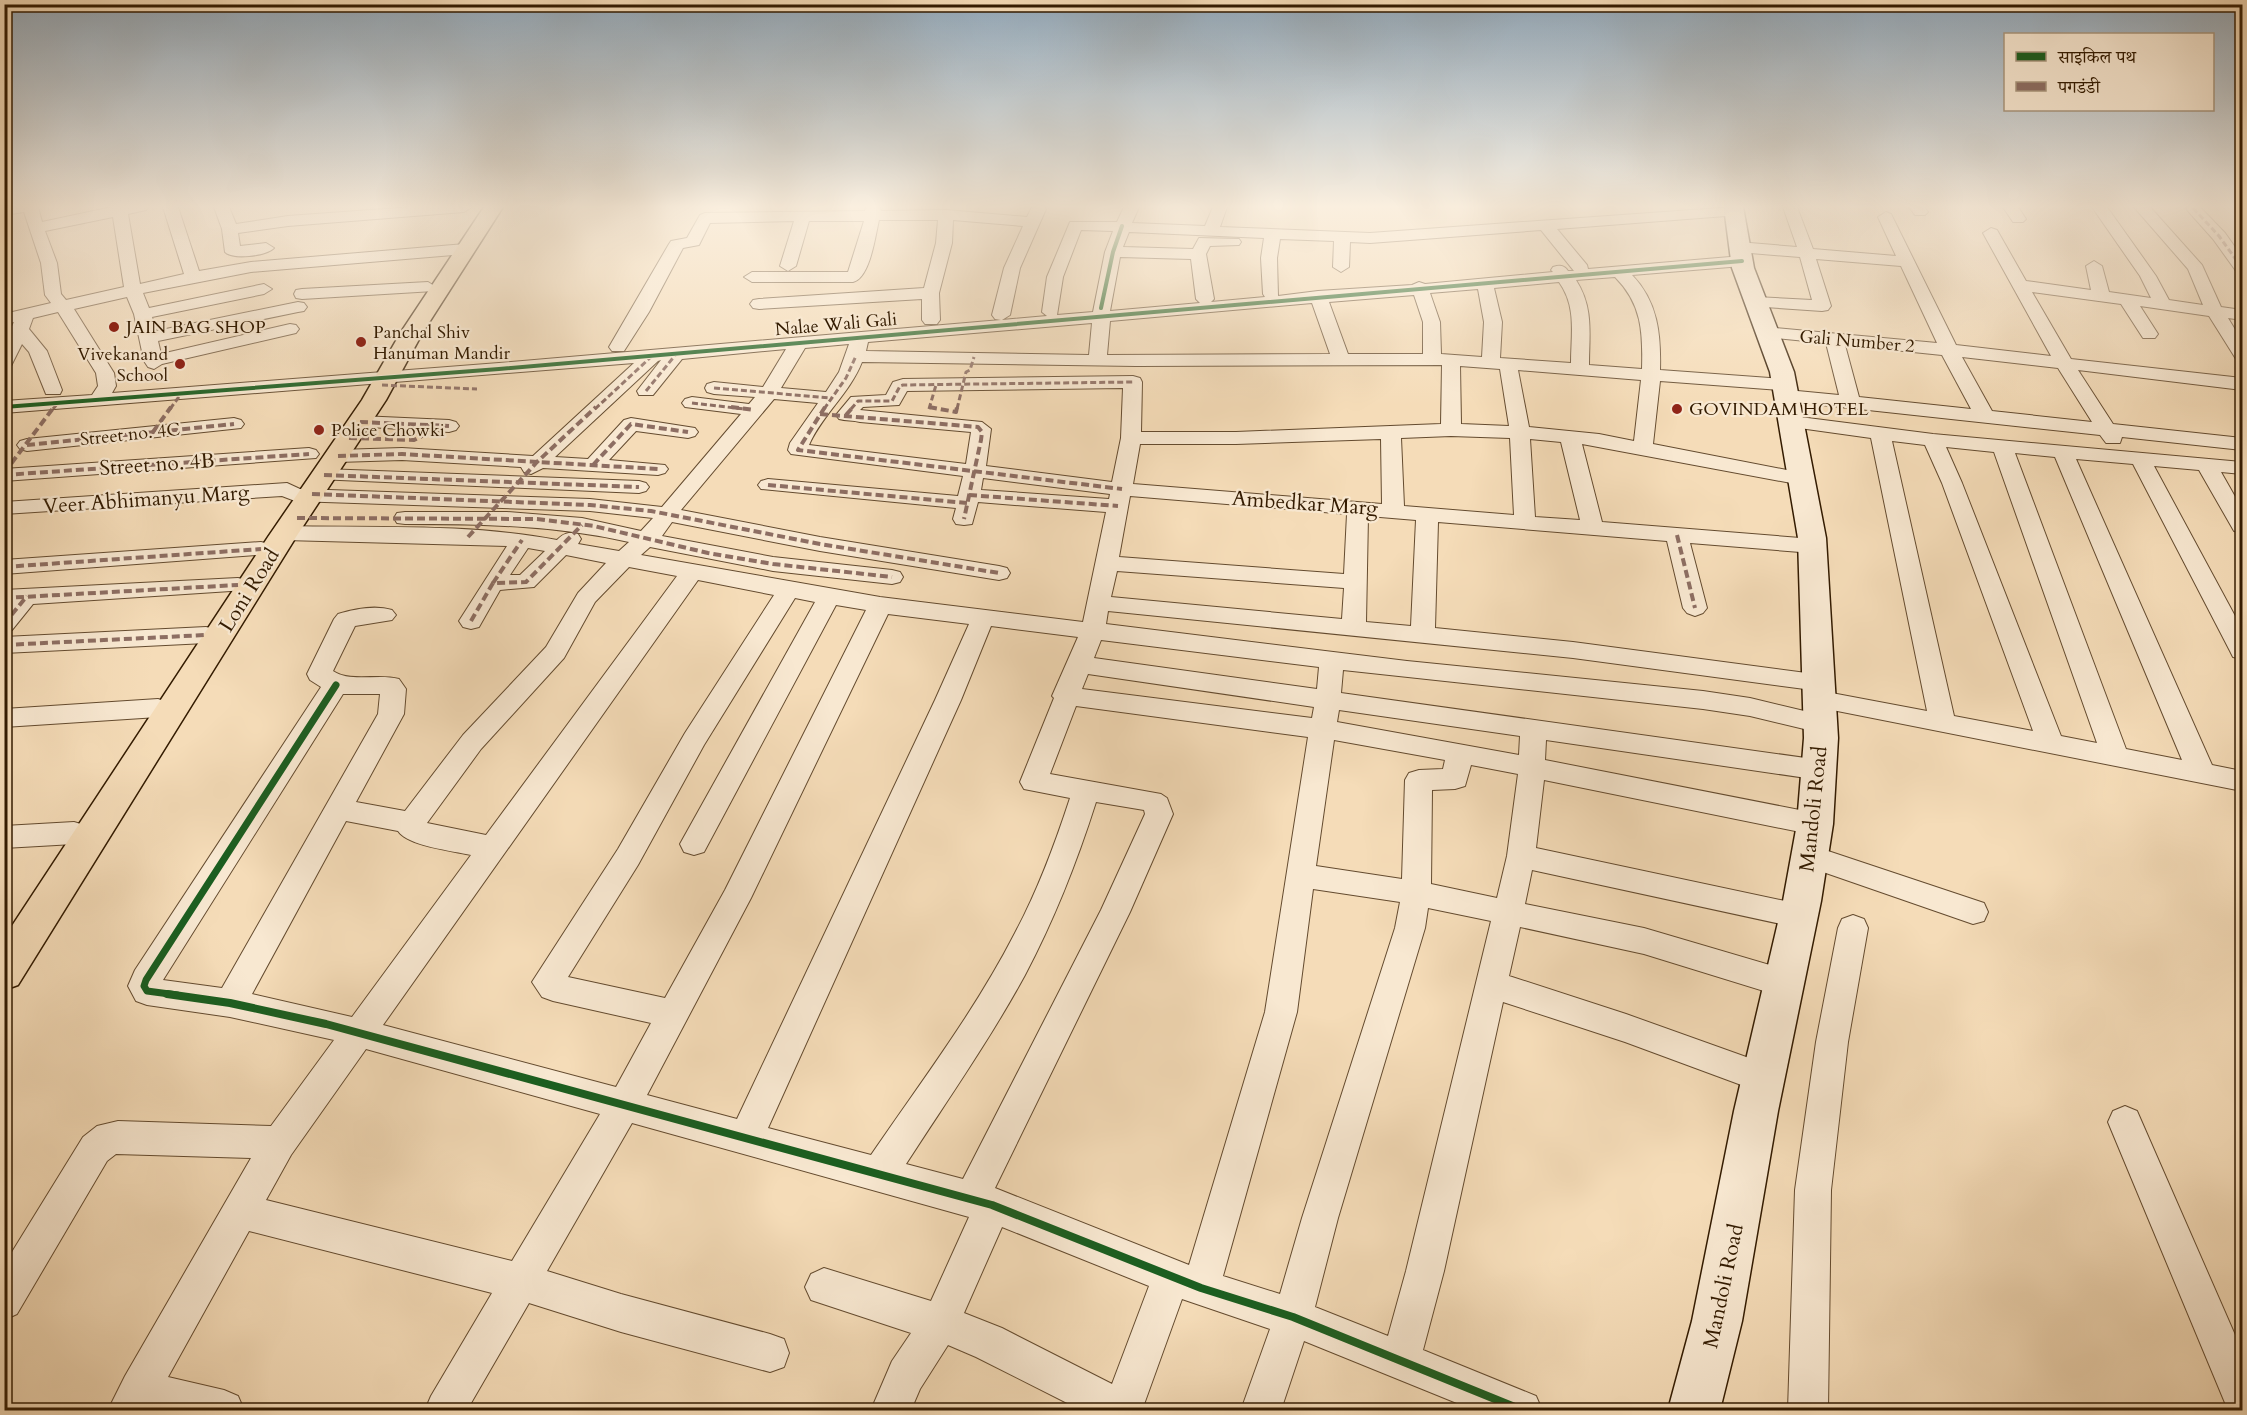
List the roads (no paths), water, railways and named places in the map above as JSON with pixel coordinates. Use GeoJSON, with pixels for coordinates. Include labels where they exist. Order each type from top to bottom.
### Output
{"type":"FeatureCollection","features":[{"type":"Feature","properties":{"kind":"highway","name":"Loni Road"},"geometry":{"type":"LineString","coordinates":[[4,973],[311,487],[385,375],[384,346],[438,273]]}},
{"type":"Feature","properties":{"kind":"highway","name":"Loni Road"},"geometry":{"type":"LineString","coordinates":[[4,941],[238,585],[311,487],[385,375],[443,273]]}},
{"type":"Feature","properties":{"kind":"street"},"geometry":{"type":"LineString","coordinates":[[50,273],[53,295],[60,302],[105,373],[102,394]]}},
{"type":"Feature","properties":{"kind":"street"},"geometry":{"type":"LineString","coordinates":[[131,273],[154,362],[290,331],[300,300],[315,273]]}},
{"type":"Feature","properties":{"kind":"street"},"geometry":{"type":"LineString","coordinates":[[193,273],[194,277]]}},
{"type":"Feature","properties":{"kind":"street"},"geometry":{"type":"LineString","coordinates":[[4,309],[134,290],[218,273]]}},
{"type":"Feature","properties":{"kind":"street"},"geometry":{"type":"LineString","coordinates":[[618,347],[660,273]]}},
{"type":"Feature","properties":{"kind":"street"},"geometry":{"type":"LineString","coordinates":[[752,277],[854,277],[857,273]]}},
{"type":"Feature","properties":{"kind":"street"},"geometry":{"type":"LineString","coordinates":[[931,320],[931,293],[936,273]]}},
{"type":"Feature","properties":{"kind":"street"},"geometry":{"type":"LineString","coordinates":[[1001,315],[1011,273]]}},
{"type":"Feature","properties":{"kind":"street"},"geometry":{"type":"LineString","coordinates":[[1051,312],[1057,273]]}},
{"type":"Feature","properties":{"kind":"street"},"geometry":{"type":"LineString","coordinates":[[1097,360],[1109,273]]}},
{"type":"Feature","properties":{"kind":"street"},"geometry":{"type":"LineString","coordinates":[[1201,273],[1205,299]]}},
{"type":"Feature","properties":{"kind":"street"},"geometry":{"type":"LineString","coordinates":[[1269,273],[1270,294]]}},
{"type":"Feature","properties":{"kind":"street"},"geometry":{"type":"LineString","coordinates":[[5,404],[59,394],[181,394],[385,375],[618,347],[931,320],[1051,312],[1102,312],[1205,299],[1561,273]]}},
{"type":"Feature","properties":{"kind":"street"},"geometry":{"type":"LineString","coordinates":[[1561,273],[1576,295],[1582,310],[1580,369]]}},
{"type":"Feature","properties":{"kind":"street","name":"Nalae Wali Gali"},"geometry":{"type":"LineString","coordinates":[[385,375],[799,343],[858,347],[1102,312],[1484,282],[1561,273]]}},
{"type":"Feature","properties":{"kind":"street"},"geometry":{"type":"LineString","coordinates":[[1620,273],[1635,290],[1647,314],[1652,375],[1643,448]]}},
{"type":"Feature","properties":{"kind":"street","name":"Mandoli Road"},"geometry":{"type":"LineString","coordinates":[[1695,1410],[1717,1321],[1763,1078],[1799,916],[1812,840],[1820,770],[1821,702],[1813,546],[1782,372],[1746,273]]}},
{"type":"Feature","properties":{"kind":"street"},"geometry":{"type":"LineString","coordinates":[[1761,317],[1822,306],[1812,273]]}},
{"type":"Feature","properties":{"kind":"street"},"geometry":{"type":"LineString","coordinates":[[1913,273],[1949,350],[1985,417]]}},
{"type":"Feature","properties":{"kind":"street"},"geometry":{"type":"LineString","coordinates":[[2013,273],[2064,363],[2107,430],[2132,458],[2242,651]]}},
{"type":"Feature","properties":{"kind":"street"},"geometry":{"type":"LineString","coordinates":[[2096,273],[2101,294]]}},
{"type":"Feature","properties":{"kind":"street"},"geometry":{"type":"LineString","coordinates":[[2146,273],[2162,303]]}},
{"type":"Feature","properties":{"kind":"street"},"geometry":{"type":"LineString","coordinates":[[2198,273],[2214,310],[2242,355]]}},
{"type":"Feature","properties":{"kind":"street"},"geometry":{"type":"LineString","coordinates":[[1484,282],[1494,311],[1499,363],[1520,432],[1525,522]]}},
{"type":"Feature","properties":{"kind":"street"},"geometry":{"type":"LineString","coordinates":[[2020,285],[2101,294],[2242,315]]}},
{"type":"Feature","properties":{"kind":"street"},"geometry":{"type":"LineString","coordinates":[[148,338],[300,300],[428,287]]}},
{"type":"Feature","properties":{"kind":"street"},"geometry":{"type":"LineString","coordinates":[[1419,287],[1432,320],[1435,343],[1431,359]]}},
{"type":"Feature","properties":{"kind":"street"},"geometry":{"type":"LineString","coordinates":[[143,314],[264,289]]}},
{"type":"Feature","properties":{"kind":"street"},"geometry":{"type":"LineString","coordinates":[[4,364],[23,323],[82,292]]}},
{"type":"Feature","properties":{"kind":"street"},"geometry":{"type":"LineString","coordinates":[[759,304],[931,293]]}},
{"type":"Feature","properties":{"kind":"street"},"geometry":{"type":"LineString","coordinates":[[1318,296],[1341,359]]}},
{"type":"Feature","properties":{"kind":"street"},"geometry":{"type":"LineString","coordinates":[[2126,298],[2149,334]]}},
{"type":"Feature","properties":{"kind":"street","name":"Gali Number 2"},"geometry":{"type":"LineString","coordinates":[[1761,317],[1834,339],[2242,384]]}},
{"type":"Feature","properties":{"kind":"street"},"geometry":{"type":"LineString","coordinates":[[4,319],[23,323],[59,394]]}},
{"type":"Feature","properties":{"kind":"street"},"geometry":{"type":"LineString","coordinates":[[1834,339],[1850,401]]}},
{"type":"Feature","properties":{"kind":"street"},"geometry":{"type":"LineString","coordinates":[[492,848],[409,829],[411,823],[472,742],[555,652],[586,598],[604,577],[656,530],[666,515],[769,393],[799,343]]}},
{"type":"Feature","properties":{"kind":"street"},"geometry":{"type":"LineString","coordinates":[[826,406],[846,378],[858,347],[974,357],[1097,360],[1431,359],[1652,375],[1787,401],[1880,433],[1933,440],[2242,468]]}},
{"type":"Feature","properties":{"kind":"street"},"geometry":{"type":"LineString","coordinates":[[646,391],[677,353]]}},
{"type":"Feature","properties":{"kind":"street"},"geometry":{"type":"LineString","coordinates":[[468,537],[537,462],[652,356]]}},
{"type":"Feature","properties":{"kind":"street"},"geometry":{"type":"LineString","coordinates":[[936,385],[929,409],[956,412],[966,372],[970,370],[974,357]]}},
{"type":"Feature","properties":{"kind":"street"},"geometry":{"type":"LineString","coordinates":[[1451,360],[1451,429]]}},
{"type":"Feature","properties":{"kind":"street"},"geometry":{"type":"LineString","coordinates":[[102,394],[385,375],[477,389]]}},
{"type":"Feature","properties":{"kind":"street"},"geometry":{"type":"LineString","coordinates":[[846,415],[858,402],[892,400],[901,385],[963,386],[1133,382],[1131,438],[1100,603],[1093,629],[1065,696],[1034,782],[1151,801],[1157,805],[1159,814],[1111,922],[1007,1124],[982,1202],[972,1256],[940,1323],[906,1375],[891,1410]]}},
{"type":"Feature","properties":{"kind":"street"},"geometry":{"type":"LineString","coordinates":[[714,388],[769,393],[826,406],[846,415],[978,427],[982,432],[981,440],[966,506]]}},
{"type":"Feature","properties":{"kind":"street"},"geometry":{"type":"LineString","coordinates":[[4,474],[27,445],[59,394]]}},
{"type":"Feature","properties":{"kind":"street"},"geometry":{"type":"LineString","coordinates":[[153,432],[181,394]]}},
{"type":"Feature","properties":{"kind":"street"},"geometry":{"type":"LineString","coordinates":[[1787,401],[1850,401],[2242,444]]}},
{"type":"Feature","properties":{"kind":"street"},"geometry":{"type":"LineString","coordinates":[[692,403],[754,410]]}},
{"type":"Feature","properties":{"kind":"street","name":"Ambedkar Marg"},"geometry":{"type":"LineString","coordinates":[[826,406],[798,449],[974,472],[1120,498],[1358,507],[1593,529],[1813,546]]}},
{"type":"Feature","properties":{"kind":"street","name":"Street no. 4C"},"geometry":{"type":"LineString","coordinates":[[27,445],[234,424]]}},
{"type":"Feature","properties":{"kind":"street"},"geometry":{"type":"LineString","coordinates":[[593,465],[631,424],[688,432]]}},
{"type":"Feature","properties":{"kind":"street"},"geometry":{"type":"LineString","coordinates":[[311,487],[414,440],[440,425]]}},
{"type":"Feature","properties":{"kind":"street"},"geometry":{"type":"LineString","coordinates":[[1131,438],[1236,438],[1451,429],[1520,432],[1643,448],[1802,479]]}},
{"type":"Feature","properties":{"kind":"street"},"geometry":{"type":"LineString","coordinates":[[1391,431],[1393,510]]}},
{"type":"Feature","properties":{"kind":"street"},"geometry":{"type":"LineString","coordinates":[[1880,433],[1942,722]]}},
{"type":"Feature","properties":{"kind":"street"},"geometry":{"type":"LineString","coordinates":[[1570,437],[1593,529]]}},
{"type":"Feature","properties":{"kind":"street"},"geometry":{"type":"LineString","coordinates":[[1933,440],[1961,506],[2050,743]]}},
{"type":"Feature","properties":{"kind":"street"},"geometry":{"type":"LineString","coordinates":[[2002,446],[2115,756]]}},
{"type":"Feature","properties":{"kind":"street"},"geometry":{"type":"LineString","coordinates":[[2064,452],[2202,774]]}},
{"type":"Feature","properties":{"kind":"street","name":"Street no. 4B"},"geometry":{"type":"LineString","coordinates":[[4,474],[309,454]]}},
{"type":"Feature","properties":{"kind":"street"},"geometry":{"type":"LineString","coordinates":[[4,567],[311,487],[402,454],[658,470]]}},
{"type":"Feature","properties":{"kind":"street"},"geometry":{"type":"LineString","coordinates":[[2206,465],[2242,525]]}},
{"type":"Feature","properties":{"kind":"street"},"geometry":{"type":"LineString","coordinates":[[311,487],[518,482],[639,487]]}},
{"type":"Feature","properties":{"kind":"street"},"geometry":{"type":"LineString","coordinates":[[768,485],[966,506],[1120,498]]}},
{"type":"Feature","properties":{"kind":"street"},"geometry":{"type":"LineString","coordinates":[[311,487],[493,510],[582,525],[708,553],[773,564],[886,591],[984,618],[1093,629],[1407,669],[1720,702],[1821,702],[1942,722],[2242,781]]}},
{"type":"Feature","properties":{"kind":"street"},"geometry":{"type":"LineString","coordinates":[[311,487],[468,537],[522,540],[829,597],[886,591]]}},
{"type":"Feature","properties":{"kind":"street","name":"Veer Abhimanyu Marg"},"geometry":{"type":"LineString","coordinates":[[4,508],[311,487]]}},
{"type":"Feature","properties":{"kind":"street"},"geometry":{"type":"LineString","coordinates":[[493,510],[590,505],[666,515],[820,544],[999,573]]}},
{"type":"Feature","properties":{"kind":"street"},"geometry":{"type":"LineString","coordinates":[[1354,627],[1358,507]]}},
{"type":"Feature","properties":{"kind":"street"},"geometry":{"type":"LineString","coordinates":[[1423,634],[1427,513]]}},
{"type":"Feature","properties":{"kind":"street"},"geometry":{"type":"LineString","coordinates":[[493,583],[526,582],[561,549],[582,525]]}},
{"type":"Feature","properties":{"kind":"street"},"geometry":{"type":"LineString","coordinates":[[1677,535],[1695,609]]}},
{"type":"Feature","properties":{"kind":"street"},"geometry":{"type":"LineString","coordinates":[[471,621],[522,540]]}},
{"type":"Feature","properties":{"kind":"street"},"geometry":{"type":"LineString","coordinates":[[1107,563],[1356,582]]}},
{"type":"Feature","properties":{"kind":"street"},"geometry":{"type":"LineString","coordinates":[[224,1410],[133,1400],[279,1143],[693,571]]}},
{"type":"Feature","properties":{"kind":"street"},"geometry":{"type":"LineString","coordinates":[[4,624],[16,597],[238,585]]}},
{"type":"Feature","properties":{"kind":"street"},"geometry":{"type":"LineString","coordinates":[[674,1014],[553,987],[548,982],[616,876],[694,740],[789,590]]}},
{"type":"Feature","properties":{"kind":"street"},"geometry":{"type":"LineString","coordinates":[[445,1410],[624,1105],[674,1014],[736,898],[886,591]]}},
{"type":"Feature","properties":{"kind":"street"},"geometry":{"type":"LineString","coordinates":[[694,844],[829,597]]}},
{"type":"Feature","properties":{"kind":"street"},"geometry":{"type":"LineString","coordinates":[[1100,603],[1423,634],[1732,669],[1821,702]]}},
{"type":"Feature","properties":{"kind":"street"},"geometry":{"type":"LineString","coordinates":[[230,1003],[391,714],[393,689],[388,684],[336,685],[319,674],[344,621],[384,615]]}},
{"type":"Feature","properties":{"kind":"street"},"geometry":{"type":"LineString","coordinates":[[746,1138],[984,618]]}},
{"type":"Feature","properties":{"kind":"street"},"geometry":{"type":"LineString","coordinates":[[4,645],[206,635]]}},
{"type":"Feature","properties":{"kind":"street"},"geometry":{"type":"LineString","coordinates":[[824,1287],[940,1323],[987,1342],[1122,1410],[1186,1282],[1281,1012],[1332,659]]}},
{"type":"Feature","properties":{"kind":"street"},"geometry":{"type":"LineString","coordinates":[[1078,664],[1325,714],[1460,753],[1531,767],[1812,840],[1972,912]]}},
{"type":"Feature","properties":{"kind":"street"},"geometry":{"type":"LineString","coordinates":[[336,685],[144,986],[147,991],[230,1003],[359,1033],[982,1202],[1186,1282],[1293,1317],[1522,1410]]}},
{"type":"Feature","properties":{"kind":"street"},"geometry":{"type":"LineString","coordinates":[[1065,696],[1533,729],[1820,770]]}},
{"type":"Feature","properties":{"kind":"street"},"geometry":{"type":"LineString","coordinates":[[4,718],[158,708]]}},
{"type":"Feature","properties":{"kind":"street"},"geometry":{"type":"LineString","coordinates":[[1401,1361],[1425,1271],[1521,856],[1533,729]]}},
{"type":"Feature","properties":{"kind":"street"},"geometry":{"type":"LineString","coordinates":[[1261,1410],[1293,1317],[1340,1150],[1400,968],[1416,893],[1419,780],[1455,779],[1460,753]]}},
{"type":"Feature","properties":{"kind":"street"},"geometry":{"type":"LineString","coordinates":[[879,1174],[1002,987],[1062,863],[1086,792]]}},
{"type":"Feature","properties":{"kind":"street"},"geometry":{"type":"LineString","coordinates":[[338,809],[411,823]]}},
{"type":"Feature","properties":{"kind":"street"},"geometry":{"type":"LineString","coordinates":[[4,837],[74,833]]}},
{"type":"Feature","properties":{"kind":"street"},"geometry":{"type":"LineString","coordinates":[[1521,856],[1799,916]]}},
{"type":"Feature","properties":{"kind":"street"},"geometry":{"type":"LineString","coordinates":[[1301,876],[1416,893],[1644,941],[1783,983]]}},
{"type":"Feature","properties":{"kind":"street"},"geometry":{"type":"LineString","coordinates":[[1808,1410],[1813,1190],[1832,1042],[1853,928]]}},
{"type":"Feature","properties":{"kind":"street"},"geometry":{"type":"LineString","coordinates":[[1491,984],[1626,1028],[1763,1078]]}},
{"type":"Feature","properties":{"kind":"street"},"geometry":{"type":"LineString","coordinates":[[2125,1122],[2242,1396]]}},
{"type":"Feature","properties":{"kind":"street"},"geometry":{"type":"LineString","coordinates":[[4,1301],[69,1190],[100,1143],[109,1138],[118,1137],[279,1143]]}},
{"type":"Feature","properties":{"kind":"street"},"geometry":{"type":"LineString","coordinates":[[240,1211],[521,1282],[621,1313],[770,1353]]}},
{"type":"Feature","properties":{"kind":"place","name":"JAIN BAG SHOP"},"geometry":{"type":"Point","coordinates":[114,327]}},
{"type":"Feature","properties":{"kind":"place","name":"Panchal Shiv Hanuman Mandir"},"geometry":{"type":"Point","coordinates":[361,342]}},
{"type":"Feature","properties":{"kind":"place","name":"Vivekanand School"},"geometry":{"type":"Point","coordinates":[180,364]}},
{"type":"Feature","properties":{"kind":"place","name":"GOVINDAM HOTEL"},"geometry":{"type":"Point","coordinates":[1677,409]}},
{"type":"Feature","properties":{"kind":"place","name":"Police Chowki"},"geometry":{"type":"Point","coordinates":[319,430]}}]}
